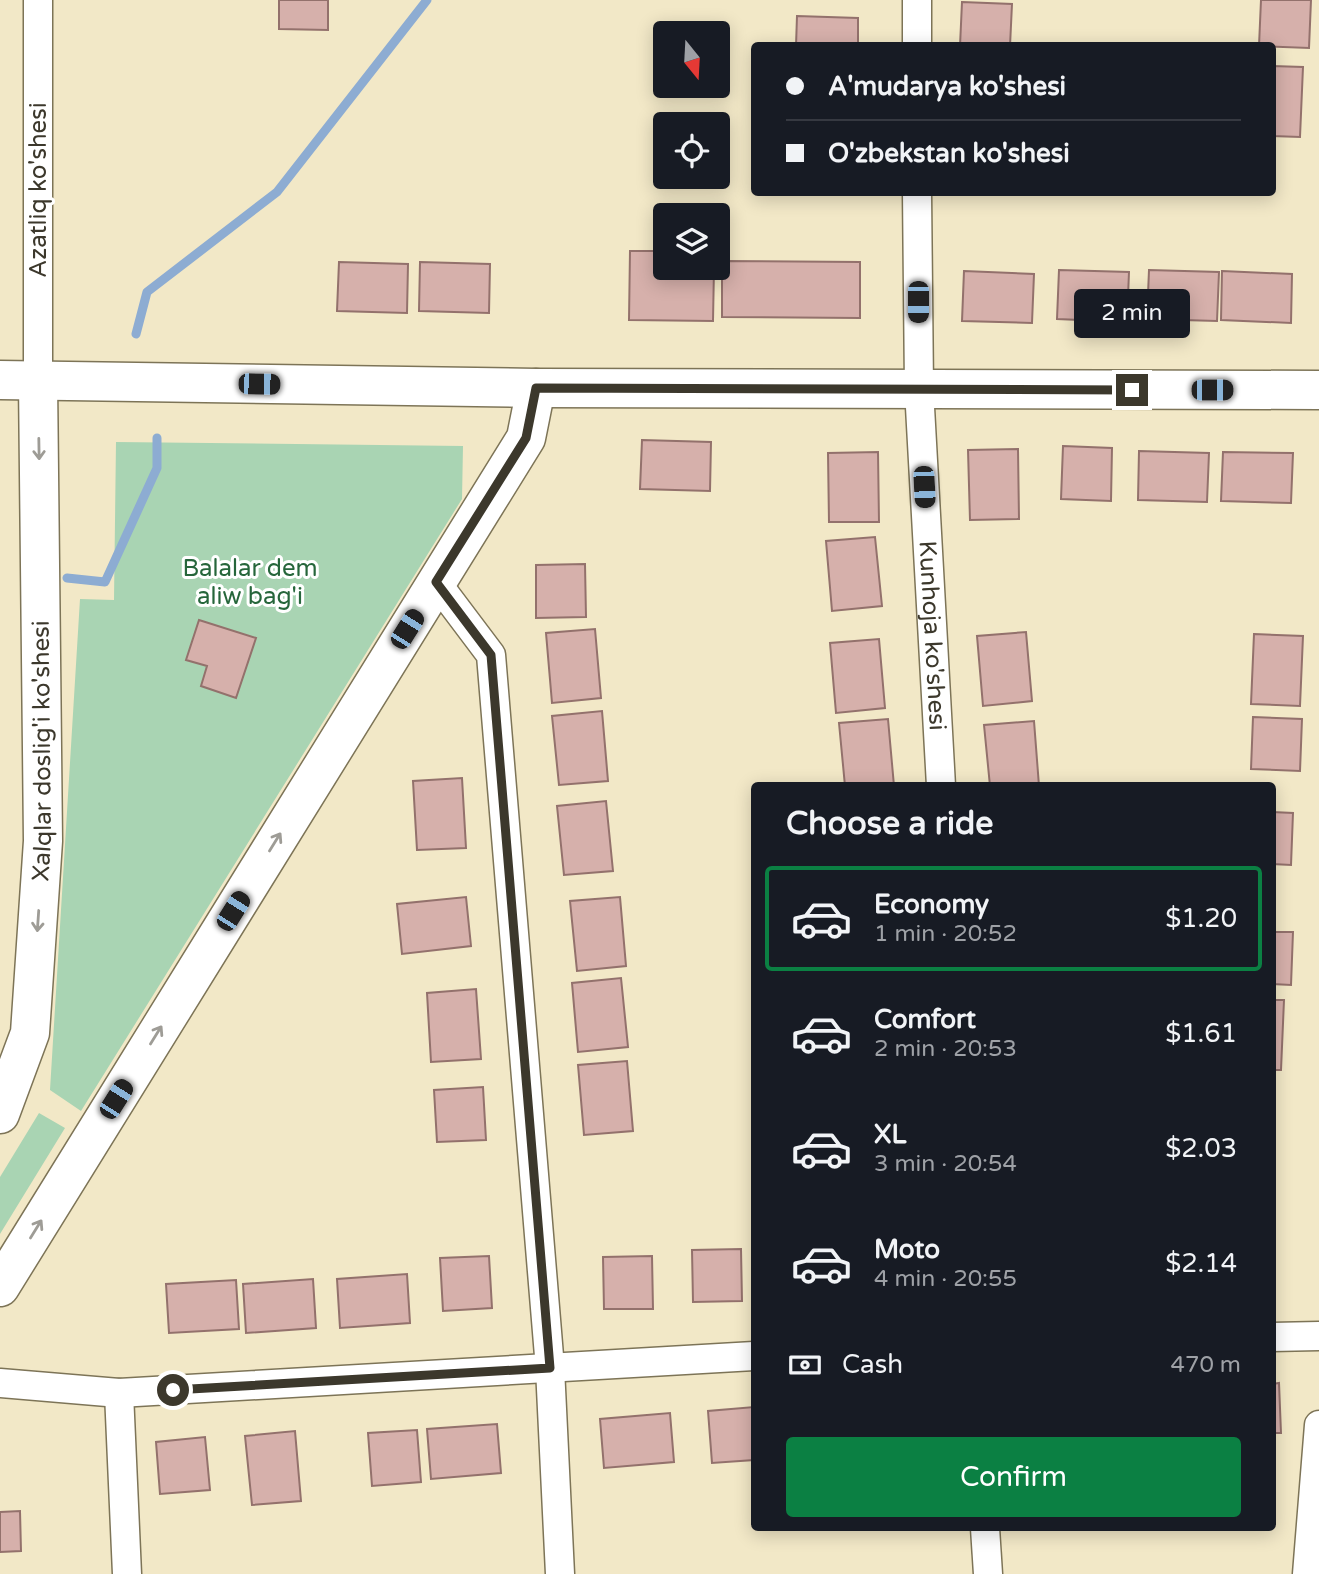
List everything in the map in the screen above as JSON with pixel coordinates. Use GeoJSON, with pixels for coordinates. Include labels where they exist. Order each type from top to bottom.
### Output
{"type":"FeatureCollection","features":[{"type":"Feature","properties":{"kind":"main road"},"geometry":{"type":"LineString","coordinates":[[0,380],[536,388],[1319,390]]}},
{"type":"Feature","properties":{"kind":"main road","name":"Xalqlar doslig'i ko'shesi"},"geometry":{"type":"LineString","coordinates":[[0,1114],[30,1033],[43,841],[38,381]]}},
{"type":"Feature","properties":{"kind":"main road"},"geometry":{"type":"LineString","coordinates":[[0,1287],[526,438],[536,388]]}},
{"type":"Feature","properties":{"kind":"street","name":"Azatliq ko'shesi"},"geometry":{"type":"LineString","coordinates":[[38,0],[38,381]]}},
{"type":"Feature","properties":{"kind":"street"},"geometry":{"type":"LineString","coordinates":[[917,0],[917,42]]}},
{"type":"Feature","properties":{"kind":"street","name":"Kunhoja ko'shesi"},"geometry":{"type":"LineString","coordinates":[[918,196],[919,389],[941,782]]}},
{"type":"Feature","properties":{"kind":"street"},"geometry":{"type":"LineString","coordinates":[[436,582],[491,655],[550,1368],[560,1574]]}},
{"type":"Feature","properties":{"kind":"street"},"geometry":{"type":"LineString","coordinates":[[1276,1337],[1319,1336]]}},
{"type":"Feature","properties":{"kind":"street"},"geometry":{"type":"LineString","coordinates":[[0,1382],[119,1392],[751,1356]]}},
{"type":"Feature","properties":{"kind":"street"},"geometry":{"type":"LineString","coordinates":[[119,1392],[127,1574]]}},
{"type":"Feature","properties":{"kind":"street"},"geometry":{"type":"LineString","coordinates":[[1307,1574],[1319,1425]]}},
{"type":"Feature","properties":{"kind":"street"},"geometry":{"type":"LineString","coordinates":[[985,1531],[988,1574]]}},
{"type":"Feature","properties":{"kind":"green space","name":"Balalar dem aliw bag'i"},"geometry":{"type":"Polygon","coordinates":[[[116,442],[463,446],[462,499],[81,1111],[50,1090],[80,599],[114,600],[116,442]]]}},
{"type":"Feature","properties":{"kind":"green space"},"geometry":{"type":"Polygon","coordinates":[[[39,1113],[65,1128],[0,1234],[0,1177],[39,1113]]]}},
{"type":"Feature","properties":{"kind":"building"},"geometry":{"type":"Polygon","coordinates":[[[279,0],[328,0],[328,30],[279,29],[279,0]]]}},
{"type":"Feature","properties":{"kind":"building"},"geometry":{"type":"Polygon","coordinates":[[[1261,0],[1311,0],[1309,48],[1276,47],[1276,42],[1259,42],[1261,0]]]}},
{"type":"Feature","properties":{"kind":"building"},"geometry":{"type":"Polygon","coordinates":[[[962,2],[1012,4],[1010,42],[960,42],[962,2]]]}},
{"type":"Feature","properties":{"kind":"building"},"geometry":{"type":"Polygon","coordinates":[[[797,16],[858,18],[858,42],[796,42],[797,16]]]}},
{"type":"Feature","properties":{"kind":"building"},"geometry":{"type":"Polygon","coordinates":[[[1276,66],[1303,67],[1300,137],[1276,136],[1276,66]]]}},
{"type":"Feature","properties":{"kind":"building"},"geometry":{"type":"Polygon","coordinates":[[[630,251],[653,251],[653,280],[714,280],[713,321],[629,320],[630,251]]]}},
{"type":"Feature","properties":{"kind":"building"},"geometry":{"type":"Polygon","coordinates":[[[730,261],[860,262],[860,318],[722,317],[722,280],[730,280],[730,261]]]}},
{"type":"Feature","properties":{"kind":"building"},"geometry":{"type":"Polygon","coordinates":[[[339,262],[408,264],[407,313],[337,311],[339,262]]]}},
{"type":"Feature","properties":{"kind":"building"},"geometry":{"type":"Polygon","coordinates":[[[420,262],[490,264],[489,313],[419,311],[420,262]]]}},
{"type":"Feature","properties":{"kind":"building"},"geometry":{"type":"Polygon","coordinates":[[[1059,270],[1129,272],[1127,322],[1057,319],[1059,270]]]}},
{"type":"Feature","properties":{"kind":"building"},"geometry":{"type":"Polygon","coordinates":[[[1149,270],[1219,272],[1217,321],[1147,319],[1149,270]]]}},
{"type":"Feature","properties":{"kind":"building"},"geometry":{"type":"Polygon","coordinates":[[[964,271],[1034,274],[1032,323],[962,321],[964,271]]]}},
{"type":"Feature","properties":{"kind":"building"},"geometry":{"type":"Polygon","coordinates":[[[1222,271],[1292,274],[1291,323],[1221,320],[1222,271]]]}},
{"type":"Feature","properties":{"kind":"building"},"geometry":{"type":"Polygon","coordinates":[[[642,440],[711,442],[710,491],[640,489],[642,440]]]}},
{"type":"Feature","properties":{"kind":"building"},"geometry":{"type":"Polygon","coordinates":[[[1063,446],[1112,448],[1111,501],[1061,499],[1063,446]]]}},
{"type":"Feature","properties":{"kind":"building"},"geometry":{"type":"Polygon","coordinates":[[[1018,449],[1019,519],[970,520],[968,450],[1018,449]]]}},
{"type":"Feature","properties":{"kind":"building"},"geometry":{"type":"Polygon","coordinates":[[[1139,451],[1209,453],[1207,502],[1138,500],[1139,451]]]}},
{"type":"Feature","properties":{"kind":"building"},"geometry":{"type":"Polygon","coordinates":[[[878,452],[879,522],[829,522],[828,453],[878,452]]]}},
{"type":"Feature","properties":{"kind":"building"},"geometry":{"type":"Polygon","coordinates":[[[1223,452],[1293,453],[1291,503],[1221,501],[1223,452]]]}},
{"type":"Feature","properties":{"kind":"building"},"geometry":{"type":"Polygon","coordinates":[[[875,537],[882,606],[832,611],[826,541],[875,537]]]}},
{"type":"Feature","properties":{"kind":"building"},"geometry":{"type":"Polygon","coordinates":[[[585,564],[586,617],[536,618],[536,565],[585,564]]]}},
{"type":"Feature","properties":{"kind":"building"},"geometry":{"type":"Polygon","coordinates":[[[199,620],[256,638],[236,698],[201,686],[207,666],[186,660],[199,620]]]}},
{"type":"Feature","properties":{"kind":"building"},"geometry":{"type":"Polygon","coordinates":[[[595,629],[601,698],[552,703],[546,633],[595,629]]]}},
{"type":"Feature","properties":{"kind":"building"},"geometry":{"type":"Polygon","coordinates":[[[1026,632],[1032,701],[983,706],[977,636],[1026,632]]]}},
{"type":"Feature","properties":{"kind":"building"},"geometry":{"type":"Polygon","coordinates":[[[1254,634],[1303,636],[1300,706],[1251,704],[1254,634]]]}},
{"type":"Feature","properties":{"kind":"building"},"geometry":{"type":"Polygon","coordinates":[[[879,639],[885,708],[836,713],[830,643],[879,639]]]}},
{"type":"Feature","properties":{"kind":"building"},"geometry":{"type":"Polygon","coordinates":[[[602,711],[608,781],[559,785],[552,716],[602,711]]]}},
{"type":"Feature","properties":{"kind":"building"},"geometry":{"type":"Polygon","coordinates":[[[1253,717],[1302,719],[1300,771],[1251,769],[1253,717]]]}},
{"type":"Feature","properties":{"kind":"building"},"geometry":{"type":"Polygon","coordinates":[[[888,719],[894,782],[845,782],[839,723],[888,719]]]}},
{"type":"Feature","properties":{"kind":"building"},"geometry":{"type":"Polygon","coordinates":[[[1034,721],[1039,782],[990,782],[984,725],[1034,721]]]}},
{"type":"Feature","properties":{"kind":"building"},"geometry":{"type":"Polygon","coordinates":[[[462,778],[466,848],[417,850],[413,781],[462,778]]]}},
{"type":"Feature","properties":{"kind":"building"},"geometry":{"type":"Polygon","coordinates":[[[606,801],[613,871],[564,875],[557,806],[606,801]]]}},
{"type":"Feature","properties":{"kind":"building"},"geometry":{"type":"Polygon","coordinates":[[[1276,812],[1293,813],[1291,865],[1276,864],[1276,812]]]}},
{"type":"Feature","properties":{"kind":"building"},"geometry":{"type":"Polygon","coordinates":[[[466,897],[471,946],[402,954],[397,904],[466,897]]]}},
{"type":"Feature","properties":{"kind":"building"},"geometry":{"type":"Polygon","coordinates":[[[620,897],[626,966],[577,971],[570,901],[620,897]]]}},
{"type":"Feature","properties":{"kind":"building"},"geometry":{"type":"Polygon","coordinates":[[[1276,932],[1293,932],[1291,985],[1276,984],[1276,932]]]}},
{"type":"Feature","properties":{"kind":"building"},"geometry":{"type":"Polygon","coordinates":[[[621,978],[628,1047],[578,1052],[572,983],[621,978]]]}},
{"type":"Feature","properties":{"kind":"building"},"geometry":{"type":"Polygon","coordinates":[[[476,989],[481,1059],[431,1062],[427,993],[476,989]]]}},
{"type":"Feature","properties":{"kind":"building"},"geometry":{"type":"Polygon","coordinates":[[[1276,1000],[1284,1000],[1281,1070],[1276,1070],[1276,1000]]]}},
{"type":"Feature","properties":{"kind":"building"},"geometry":{"type":"Polygon","coordinates":[[[627,1061],[633,1131],[584,1135],[578,1065],[627,1061]]]}},
{"type":"Feature","properties":{"kind":"building"},"geometry":{"type":"Polygon","coordinates":[[[483,1087],[486,1140],[437,1142],[434,1090],[483,1087]]]}},
{"type":"Feature","properties":{"kind":"building"},"geometry":{"type":"Polygon","coordinates":[[[741,1249],[742,1301],[693,1302],[692,1250],[741,1249]]]}},
{"type":"Feature","properties":{"kind":"building"},"geometry":{"type":"Polygon","coordinates":[[[489,1256],[492,1308],[443,1311],[440,1258],[489,1256]]]}},
{"type":"Feature","properties":{"kind":"building"},"geometry":{"type":"Polygon","coordinates":[[[652,1256],[653,1309],[604,1309],[603,1257],[652,1256]]]}},
{"type":"Feature","properties":{"kind":"building"},"geometry":{"type":"Polygon","coordinates":[[[407,1274],[410,1323],[340,1328],[337,1279],[407,1274]]]}},
{"type":"Feature","properties":{"kind":"building"},"geometry":{"type":"Polygon","coordinates":[[[313,1279],[316,1328],[246,1333],[243,1284],[313,1279]]]}},
{"type":"Feature","properties":{"kind":"building"},"geometry":{"type":"Polygon","coordinates":[[[236,1280],[239,1329],[169,1333],[166,1284],[236,1280]]]}},
{"type":"Feature","properties":{"kind":"building"},"geometry":{"type":"Polygon","coordinates":[[[1276,1383],[1279,1383],[1281,1433],[1276,1433],[1276,1383]]]}},
{"type":"Feature","properties":{"kind":"building"},"geometry":{"type":"Polygon","coordinates":[[[751,1407],[751,1460],[712,1463],[708,1411],[751,1407]]]}},
{"type":"Feature","properties":{"kind":"building"},"geometry":{"type":"Polygon","coordinates":[[[670,1413],[674,1462],[604,1468],[600,1419],[670,1413]]]}},
{"type":"Feature","properties":{"kind":"building"},"geometry":{"type":"Polygon","coordinates":[[[497,1424],[501,1473],[431,1479],[427,1429],[497,1424]]]}},
{"type":"Feature","properties":{"kind":"building"},"geometry":{"type":"Polygon","coordinates":[[[417,1430],[421,1482],[372,1486],[368,1433],[417,1430]]]}},
{"type":"Feature","properties":{"kind":"building"},"geometry":{"type":"Polygon","coordinates":[[[295,1431],[301,1501],[252,1505],[245,1436],[295,1431]]]}},
{"type":"Feature","properties":{"kind":"building"},"geometry":{"type":"Polygon","coordinates":[[[205,1437],[210,1490],[160,1494],[156,1442],[205,1437]]]}},
{"type":"Feature","properties":{"kind":"building"},"geometry":{"type":"Polygon","coordinates":[[[20,1511],[21,1551],[0,1552],[0,1512],[20,1511]]]}},
{"type":"Feature","properties":{"kind":"waterway"},"geometry":{"type":"LineString","coordinates":[[136,334],[147,292],[277,192],[427,0]]}},
{"type":"Feature","properties":{"kind":"waterway"},"geometry":{"type":"LineString","coordinates":[[67,578],[105,582],[157,468],[157,438]]}},
{"type":"Feature","properties":{"kind":"route"},"geometry":{"type":"LineString","coordinates":[[173,1390],[550,1368],[491,655],[436,582],[526,438],[536,388],[1132,390]]}}]}
